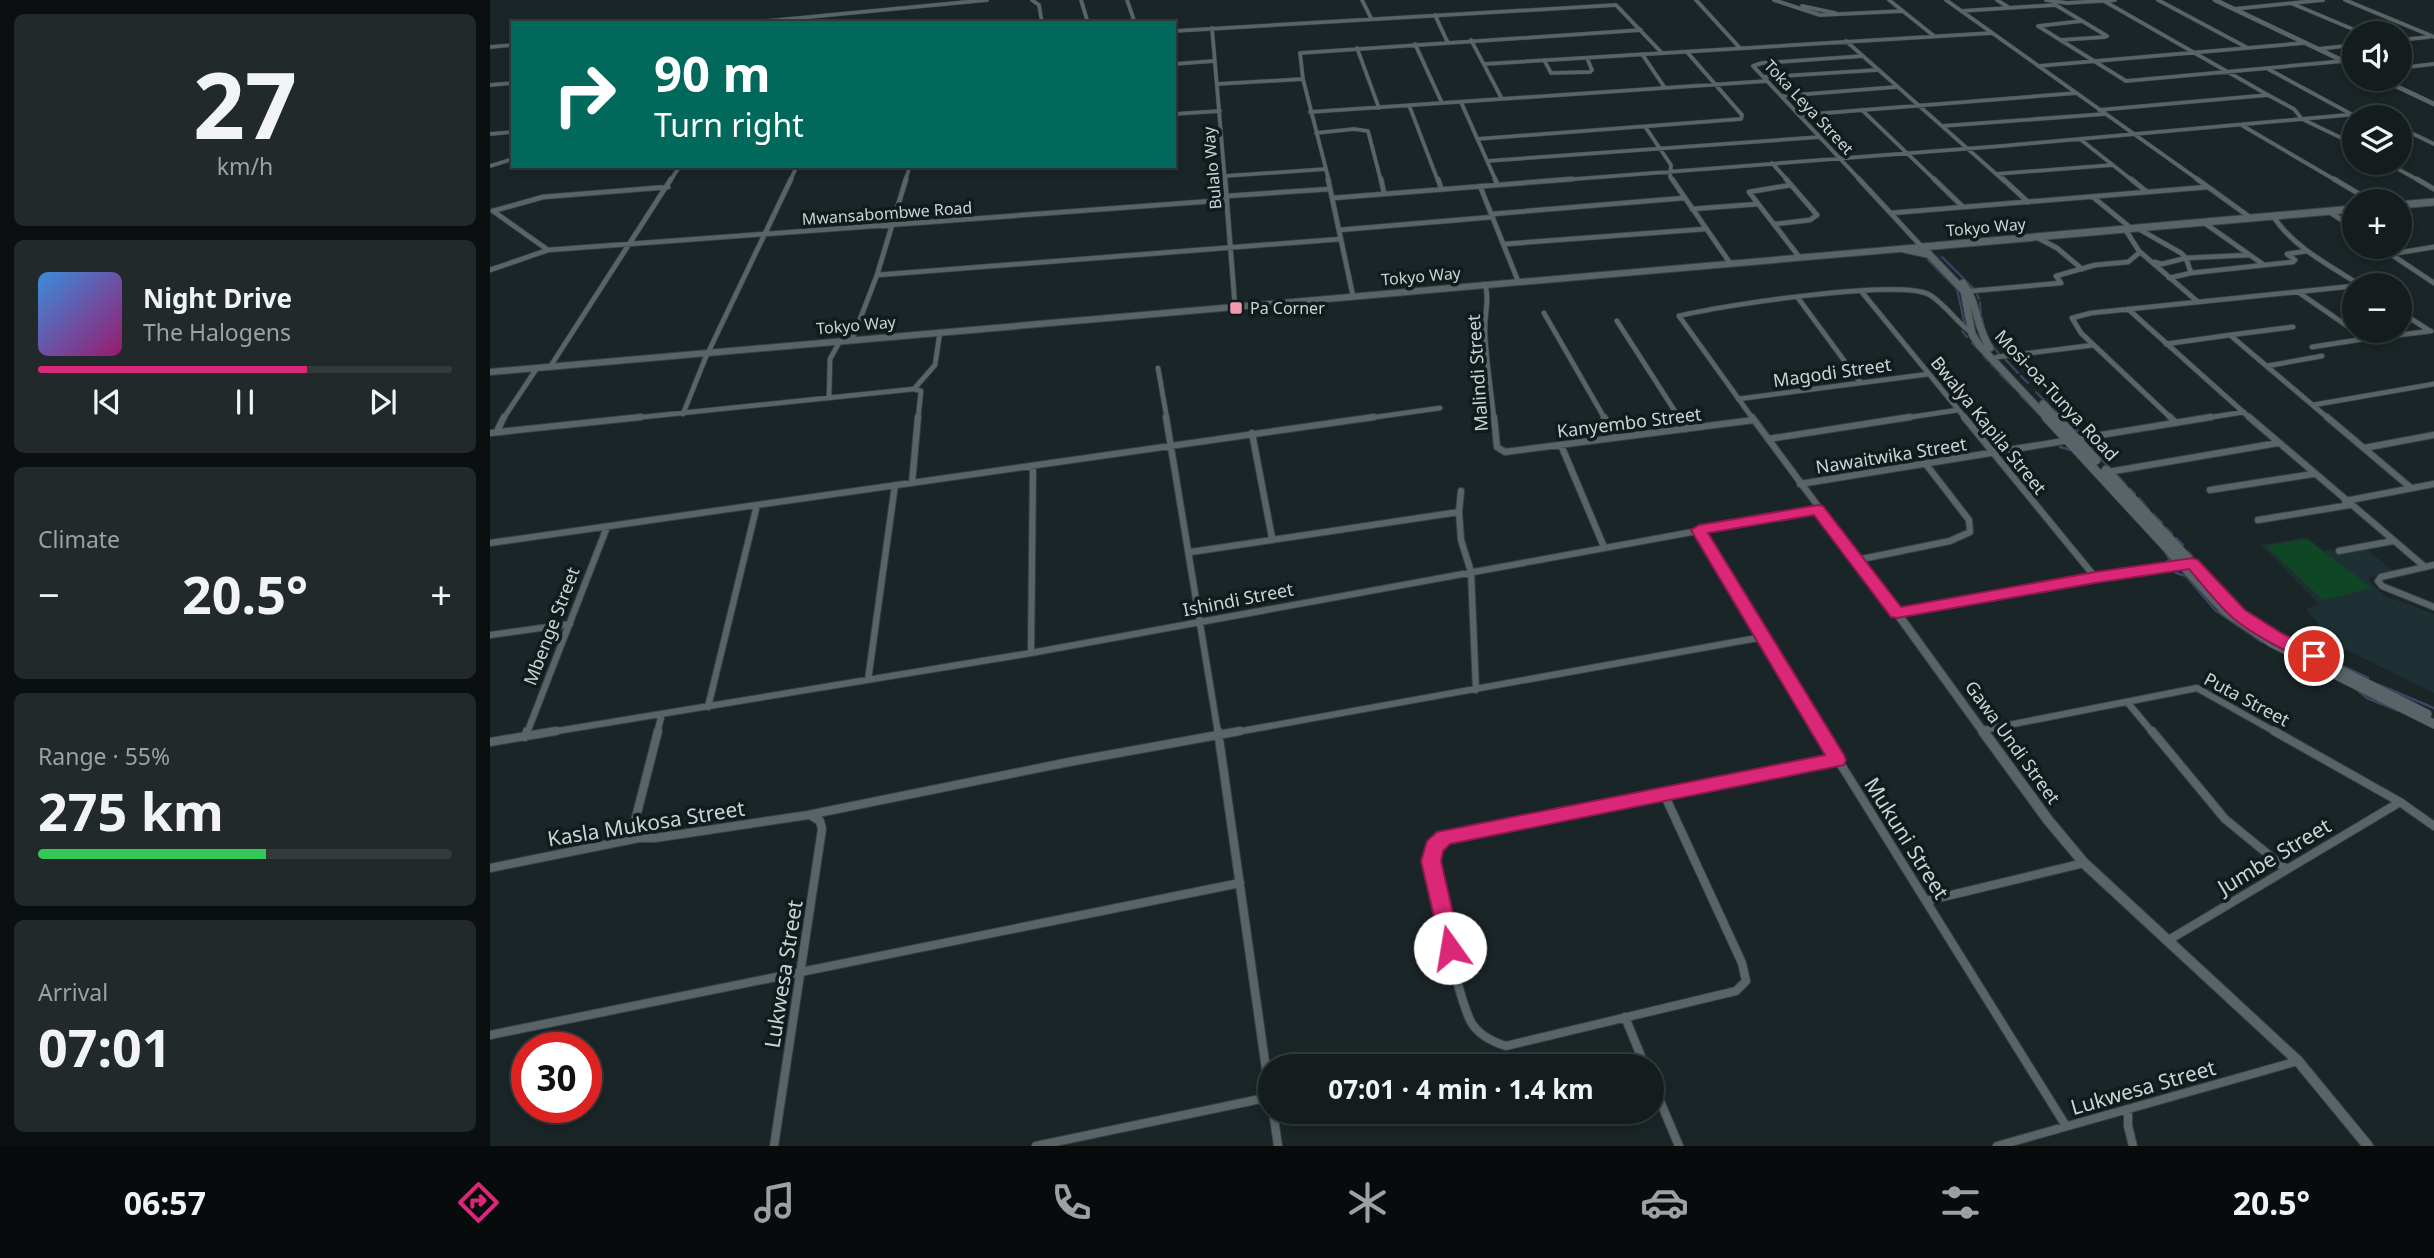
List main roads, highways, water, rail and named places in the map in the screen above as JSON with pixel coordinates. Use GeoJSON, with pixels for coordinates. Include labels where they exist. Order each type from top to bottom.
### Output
{"type":"FeatureCollection","features":[{"type":"Feature","properties":{"kind":"main road"},"geometry":{"type":"LineString","coordinates":[[2412,204],[2434,202]]}},
{"type":"Feature","properties":{"kind":"main road","name":"Tokyo Way"},"geometry":{"type":"LineString","coordinates":[[1922,247],[2342,210]]}},
{"type":"Feature","properties":{"kind":"main road"},"geometry":{"type":"LineString","coordinates":[[1937,258],[1934,251],[1940,245]]}},
{"type":"Feature","properties":{"kind":"main road"},"geometry":{"type":"LineString","coordinates":[[1922,247],[1937,258]]}},
{"type":"Feature","properties":{"kind":"main road","name":"Mosi-oa-Tunya Road"},"geometry":{"type":"LineString","coordinates":[[1922,247],[1964,291],[1976,335],[1990,357],[2108,472],[2225,611],[2259,636],[2434,723]]}},
{"type":"Feature","properties":{"kind":"main road"},"geometry":{"type":"LineString","coordinates":[[1904,249],[1928,255]]}},
{"type":"Feature","properties":{"kind":"main road","name":"Mosi-oa-Tunya Road"},"geometry":{"type":"LineString","coordinates":[[1937,258],[1971,291],[1976,335],[2225,601],[2249,621],[2277,638],[2434,717]]}},
{"type":"Feature","properties":{"kind":"waterway"},"geometry":{"type":"LineString","coordinates":[[1942,257],[1974,289]]}},
{"type":"Feature","properties":{"kind":"waterway"},"geometry":{"type":"LineString","coordinates":[[1928,260],[1957,289],[1965,326]]}},
{"type":"Feature","properties":{"kind":"waterway"},"geometry":{"type":"LineString","coordinates":[[1977,294],[1979,299]]}},
{"type":"Feature","properties":{"kind":"waterway"},"geometry":{"type":"LineString","coordinates":[[1980,302],[1981,314]]}},
{"type":"Feature","properties":{"kind":"waterway"},"geometry":{"type":"LineString","coordinates":[[1982,318],[1984,327]]}},
{"type":"Feature","properties":{"kind":"waterway"},"geometry":{"type":"LineString","coordinates":[[1962,331],[1967,337]]}},
{"type":"Feature","properties":{"kind":"waterway"},"geometry":{"type":"LineString","coordinates":[[1972,343],[1980,351]]}},
{"type":"Feature","properties":{"kind":"waterway"},"geometry":{"type":"LineString","coordinates":[[1992,345],[1999,354]]}},
{"type":"Feature","properties":{"kind":"waterway"},"geometry":{"type":"LineString","coordinates":[[1983,355],[1988,361]]}},
{"type":"Feature","properties":{"kind":"waterway"},"geometry":{"type":"LineString","coordinates":[[2005,359],[2018,373]]}},
{"type":"Feature","properties":{"kind":"waterway"},"geometry":{"type":"LineString","coordinates":[[1991,364],[1998,371]]}},
{"type":"Feature","properties":{"kind":"waterway"},"geometry":{"type":"LineString","coordinates":[[2000,374],[2014,388]]}},
{"type":"Feature","properties":{"kind":"waterway"},"geometry":{"type":"LineString","coordinates":[[2021,376],[2028,383]]}},
{"type":"Feature","properties":{"kind":"waterway"},"geometry":{"type":"LineString","coordinates":[[2036,392],[2049,405]]}},
{"type":"Feature","properties":{"kind":"waterway"},"geometry":{"type":"LineString","coordinates":[[2020,395],[2033,408]]}},
{"type":"Feature","properties":{"kind":"waterway"},"geometry":{"type":"LineString","coordinates":[[2053,409],[2058,414]]}},
{"type":"Feature","properties":{"kind":"waterway"},"geometry":{"type":"LineString","coordinates":[[2072,429],[2083,432]]}},
{"type":"Feature","properties":{"kind":"waterway"},"geometry":{"type":"LineString","coordinates":[[2092,440],[2089,446],[2092,449]]}},
{"type":"Feature","properties":{"kind":"waterway"},"geometry":{"type":"LineString","coordinates":[[2060,447],[2071,450]]}},
{"type":"Feature","properties":{"kind":"waterway"},"geometry":{"type":"LineString","coordinates":[[2098,456],[2110,468]]}},
{"type":"Feature","properties":{"kind":"waterway"},"geometry":{"type":"LineString","coordinates":[[2116,474],[2126,485]]}},
{"type":"Feature","properties":{"kind":"waterway"},"geometry":{"type":"LineString","coordinates":[[2130,489],[2135,494]]}},
{"type":"Feature","properties":{"kind":"waterway"},"geometry":{"type":"LineString","coordinates":[[2139,498],[2149,510]]}},
{"type":"Feature","properties":{"kind":"waterway"},"geometry":{"type":"LineString","coordinates":[[2153,514],[2162,523]]}},
{"type":"Feature","properties":{"kind":"waterway"},"geometry":{"type":"LineString","coordinates":[[2166,528],[2172,534]]}},
{"type":"Feature","properties":{"kind":"waterway"},"geometry":{"type":"LineString","coordinates":[[2176,538],[2183,545]]}},
{"type":"Feature","properties":{"kind":"waterway"},"geometry":{"type":"LineString","coordinates":[[2187,551],[2192,556]]}},
{"type":"Feature","properties":{"kind":"waterway"},"geometry":{"type":"LineString","coordinates":[[2165,552],[2170,560],[2166,562]]}},
{"type":"Feature","properties":{"kind":"waterway"},"geometry":{"type":"LineString","coordinates":[[2196,561],[2203,569]]}},
{"type":"Feature","properties":{"kind":"waterway"},"geometry":{"type":"LineString","coordinates":[[2176,573],[2186,576],[2215,610],[2262,642]]}},
{"type":"Feature","properties":{"kind":"waterway"},"geometry":{"type":"LineString","coordinates":[[2336,663],[2368,678]]}},
{"type":"Feature","properties":{"kind":"waterway"},"geometry":{"type":"LineString","coordinates":[[2377,684],[2434,708]]}},
{"type":"Feature","properties":{"kind":"waterway"},"geometry":{"type":"LineString","coordinates":[[2356,689],[2367,698],[2399,711]]}},
{"type":"Feature","properties":{"kind":"place","name":"Pa Corner"},"geometry":{"type":"Point","coordinates":[1236,308]}}]}
